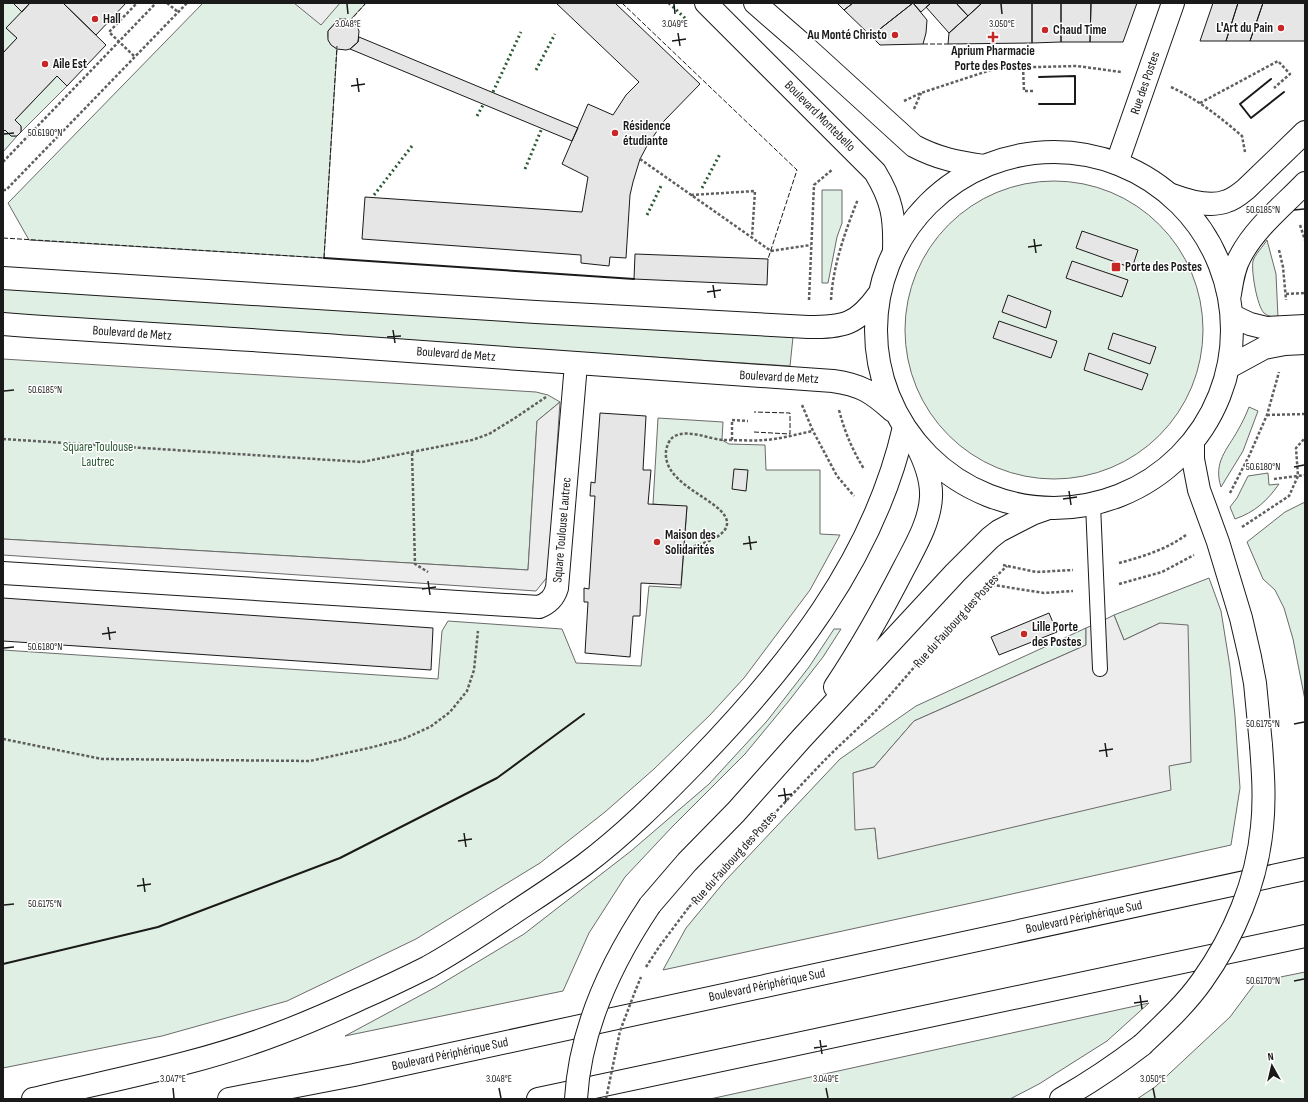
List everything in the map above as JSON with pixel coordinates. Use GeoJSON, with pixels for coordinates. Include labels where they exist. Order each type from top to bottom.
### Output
{"type":"FeatureCollection","features":[{"type":"Feature","properties":{"kind":"main road","name":"Boulevard Montebello"},"geometry":{"type":"LineString","coordinates":[[706,3],[875,172],[889,198],[893,211],[895,226],[894,250]]}},
{"type":"Feature","properties":{"kind":"main road","name":"Rue des Postes"},"geometry":{"type":"LineString","coordinates":[[1117,163],[1173,3]]}},
{"type":"Feature","properties":{"kind":"main road"},"geometry":{"type":"LineString","coordinates":[[757,4],[914,146],[942,159],[984,166]]}},
{"type":"Feature","properties":{"kind":"main road"},"geometry":{"type":"LineString","coordinates":[[1172,195],[1194,202],[1217,203],[1227,201],[1246,189],[1305,132]]}},
{"type":"Feature","properties":{"kind":"main road"},"geometry":{"type":"LineString","coordinates":[[801,738],[841,678],[884,607],[913,550],[927,518],[931,498],[929,480],[922,454],[906,428],[885,387],[878,357],[875,325],[879,294],[888,264],[894,250],[911,223],[932,200],[957,180],[984,166],[1014,156],[1044,152],[1074,153],[1088,155],[1117,163],[1150,179],[1172,195],[1192,216],[1209,240],[1221,266],[1230,294],[1233,316],[1233,341],[1229,366],[1222,390],[1213,412],[1192,443],[1184,453],[1164,470],[1142,485],[1118,496],[1093,504],[1049,508],[1018,505],[975,490],[948,473],[925,453],[906,428]]}},
{"type":"Feature","properties":{"kind":"main road"},"geometry":{"type":"LineString","coordinates":[[1230,294],[1232,279],[1240,256],[1246,246],[1266,222],[1305,183]]}},
{"type":"Feature","properties":{"kind":"main road"},"geometry":{"type":"LineString","coordinates":[[3,278],[544,312],[829,327],[854,321],[871,306],[879,294]]}},
{"type":"Feature","properties":{"kind":"main road"},"geometry":{"type":"LineString","coordinates":[[1233,316],[1262,328],[1275,329],[1295,335]]}},
{"type":"Feature","properties":{"kind":"main road","name":"Boulevard de Metz"},"geometry":{"type":"LineString","coordinates":[[3,324],[359,347],[576,364],[833,381],[854,385],[872,394],[906,428]]}},
{"type":"Feature","properties":{"kind":"main road"},"geometry":{"type":"LineString","coordinates":[[1229,366],[1260,349],[1273,346],[1295,335]]}},
{"type":"Feature","properties":{"kind":"main road","name":"Square Toulouse Lautrec"},"geometry":{"type":"LineString","coordinates":[[3,574],[539,607],[548,603],[554,596],[557,588],[576,364]]}},
{"type":"Feature","properties":{"kind":"main road"},"geometry":{"type":"LineString","coordinates":[[33,1099],[173,1066],[216,1054],[278,1034],[328,1014],[428,967],[490,929],[584,865],[626,829],[682,776],[726,731],[789,658],[826,605],[854,559],[883,498],[906,428]]}},
{"type":"Feature","properties":{"kind":"main road"},"geometry":{"type":"LineString","coordinates":[[1061,1099],[1106,1072],[1142,1045],[1182,1006],[1217,959],[1229,936],[1246,896],[1256,866],[1262,826],[1264,796],[1262,745],[1255,684],[1241,618],[1218,542],[1199,490],[1193,459],[1192,443]]}},
{"type":"Feature","properties":{"kind":"main road"},"geometry":{"type":"LineString","coordinates":[[576,1099],[578,1070],[583,1048],[601,993],[622,949],[650,905],[687,862],[741,807],[801,738],[936,592],[990,538],[999,531],[1032,514],[1049,508]]}},
{"type":"Feature","properties":{"kind":"main road","name":"Boulevard Périphérique Sud"},"geometry":{"type":"LineString","coordinates":[[229,1099],[354,1075],[1305,870]]}},
{"type":"Feature","properties":{"kind":"main road"},"geometry":{"type":"LineString","coordinates":[[538,1099],[1305,936]]}},
{"type":"Feature","properties":{"kind":"lane"},"geometry":{"type":"LineString","coordinates":[[1093,504],[1100,669]]}},
{"type":"Feature","properties":{"kind":"path"},"geometry":{"type":"LineString","coordinates":[[134,56],[108,32],[137,3]]}},
{"type":"Feature","properties":{"kind":"path"},"geometry":{"type":"LineString","coordinates":[[3,162],[156,3]]}},
{"type":"Feature","properties":{"kind":"path"},"geometry":{"type":"LineString","coordinates":[[167,3],[178,12]]}},
{"type":"Feature","properties":{"kind":"path"},"geometry":{"type":"LineString","coordinates":[[3,190],[6,190],[134,56],[187,3]]}},
{"type":"Feature","properties":{"kind":"path"},"geometry":{"type":"LineString","coordinates":[[1200,103],[1278,61],[1290,74],[1274,88]]}},
{"type":"Feature","properties":{"kind":"path"},"geometry":{"type":"LineString","coordinates":[[902,102],[921,93],[997,68],[1076,66],[1127,73]]}},
{"type":"Feature","properties":{"kind":"path"},"geometry":{"type":"LineString","coordinates":[[1023,67],[1024,91],[1035,91]]}},
{"type":"Feature","properties":{"kind":"path"},"geometry":{"type":"LineString","coordinates":[[1165,85],[1200,103],[1222,118],[1242,136],[1245,156],[1241,172],[1246,189]]}},
{"type":"Feature","properties":{"kind":"path"},"geometry":{"type":"LineString","coordinates":[[640,159],[771,251],[811,246]]}},
{"type":"Feature","properties":{"kind":"path"},"geometry":{"type":"LineString","coordinates":[[810,301],[814,185],[838,165]]}},
{"type":"Feature","properties":{"kind":"path"},"geometry":{"type":"LineString","coordinates":[[829,327],[831,287],[840,245],[864,187],[875,172]]}},
{"type":"Feature","properties":{"kind":"path"},"geometry":{"type":"LineString","coordinates":[[691,195],[754,191],[752,237]]}},
{"type":"Feature","properties":{"kind":"path"},"geometry":{"type":"LineString","coordinates":[[972,556],[1007,566],[1036,572],[1096,569],[1152,552],[1179,540],[1210,519],[1229,495],[1249,456],[1267,415],[1283,362],[1295,335],[1278,246],[1266,222]]}},
{"type":"Feature","properties":{"kind":"path"},"geometry":{"type":"LineString","coordinates":[[1286,294],[1305,293]]}},
{"type":"Feature","properties":{"kind":"path"},"geometry":{"type":"LineString","coordinates":[[833,381],[845,432],[854,454],[883,498]]}},
{"type":"Feature","properties":{"kind":"path"},"geometry":{"type":"LineString","coordinates":[[3,439],[362,462],[472,440],[489,434],[548,396],[573,391]]}},
{"type":"Feature","properties":{"kind":"path"},"geometry":{"type":"LineString","coordinates":[[800,401],[813,431],[837,476],[854,497]]}},
{"type":"Feature","properties":{"kind":"path"},"geometry":{"type":"LineString","coordinates":[[1267,415],[1305,414]]}},
{"type":"Feature","properties":{"kind":"path"},"geometry":{"type":"LineString","coordinates":[[732,440],[732,420],[748,421]]}},
{"type":"Feature","properties":{"kind":"path"},"geometry":{"type":"LineString","coordinates":[[684,548],[703,544],[722,534],[726,528],[726,521],[722,512],[692,491],[673,472],[668,464],[666,453],[667,444],[675,436],[696,434],[710,438],[732,440],[765,440],[813,431]]}},
{"type":"Feature","properties":{"kind":"path"},"geometry":{"type":"LineString","coordinates":[[982,582],[1044,593],[1097,590],[1162,572],[1218,542],[1289,496],[1298,476],[1296,448],[1305,438]]}},
{"type":"Feature","properties":{"kind":"path"},"geometry":{"type":"LineString","coordinates":[[412,453],[415,564],[435,575]]}},
{"type":"Feature","properties":{"kind":"path"},"geometry":{"type":"LineString","coordinates":[[1274,479],[1305,475]]}},
{"type":"Feature","properties":{"kind":"path","name":"Rue du Faubourg des Postes"},"geometry":{"type":"LineString","coordinates":[[606,1099],[620,1031],[646,967],[659,946],[689,907],[798,788],[882,704],[988,584],[1007,566]]}},
{"type":"Feature","properties":{"kind":"path"},"geometry":{"type":"LineString","coordinates":[[3,740],[102,759],[310,761],[373,747],[403,738],[430,727],[450,712],[467,690],[474,670],[481,603]]}},
{"type":"Feature","properties":{"kind":"green space"},"geometry":{"type":"Polygon","coordinates":[[[3,3],[13,3],[22,12],[6,28],[17,38],[3,53],[3,3]]]}},
{"type":"Feature","properties":{"kind":"green space"},"geometry":{"type":"Polygon","coordinates":[[[203,3],[366,3],[350,20],[340,20],[328,31],[328,37],[332,46],[337,49],[324,258],[29,240],[8,203],[203,3]]]}},
{"type":"Feature","properties":{"kind":"green space"},"geometry":{"type":"Polygon","coordinates":[[[57,76],[67,86],[21,132],[21,126],[15,120],[57,76]]]}},
{"type":"Feature","properties":{"kind":"green space"},"geometry":{"type":"Polygon","coordinates":[[[5,130],[11,136],[17,136],[3,152],[3,132],[5,130]]]}},
{"type":"Feature","properties":{"kind":"green space","name":"Porte des Postes"},"geometry":{"type":"Polygon","coordinates":[[[1039,181],[1069,181],[1097,187],[1124,198],[1160,224],[1178,247],[1192,273],[1197,287],[1203,315],[1203,345],[1197,373],[1192,387],[1178,413],[1160,436],[1124,462],[1097,473],[1069,479],[1039,479],[1011,473],[984,462],[948,436],[939,425],[922,400],[911,373],[905,345],[905,315],[911,287],[922,260],[948,224],[959,215],[984,198],[1011,187],[1039,181]]]}},
{"type":"Feature","properties":{"kind":"green space"},"geometry":{"type":"Polygon","coordinates":[[[822,190],[842,190],[842,223],[837,237],[828,283],[822,283],[822,190]]]}},
{"type":"Feature","properties":{"kind":"green space"},"geometry":{"type":"Polygon","coordinates":[[[1267,240],[1276,274],[1278,318],[1267,315],[1261,309],[1254,280],[1253,261],[1267,240]]]}},
{"type":"Feature","properties":{"kind":"green space"},"geometry":{"type":"Polygon","coordinates":[[[3,287],[793,337],[790,366],[3,315],[3,287]]]}},
{"type":"Feature","properties":{"kind":"green space","name":"Square Toulouse Lautrec"},"geometry":{"type":"Polygon","coordinates":[[[3,359],[536,392],[548,395],[560,402],[537,421],[528,570],[3,539],[3,359]]]}},
{"type":"Feature","properties":{"kind":"green space"},"geometry":{"type":"Polygon","coordinates":[[[1249,407],[1258,411],[1243,451],[1221,487],[1219,470],[1222,457],[1249,407]]]}},
{"type":"Feature","properties":{"kind":"green space"},"geometry":{"type":"Polygon","coordinates":[[[658,418],[723,422],[722,440],[729,444],[765,445],[766,470],[820,470],[820,534],[840,535],[810,590],[744,678],[710,715],[654,769],[605,812],[540,863],[416,939],[287,1001],[162,1036],[3,1068],[3,650],[438,679],[442,631],[448,621],[562,629],[576,663],[641,666],[649,586],[681,588],[687,507],[653,504],[658,418]]]}},
{"type":"Feature","properties":{"kind":"green space"},"geometry":{"type":"Polygon","coordinates":[[[1268,473],[1269,485],[1279,484],[1270,496],[1255,509],[1235,519],[1230,507],[1237,498],[1248,476],[1268,473]]]}},
{"type":"Feature","properties":{"kind":"green space"},"geometry":{"type":"Polygon","coordinates":[[[1305,502],[1305,700],[1293,639],[1284,608],[1275,590],[1263,579],[1247,542],[1285,512],[1305,502]]]}},
{"type":"Feature","properties":{"kind":"green space"},"geometry":{"type":"Polygon","coordinates":[[[1209,578],[1221,611],[1230,667],[1235,716],[1240,788],[1231,845],[663,970],[686,928],[725,881],[840,759],[916,706],[1086,628],[1086,645],[914,721],[874,767],[853,773],[875,828],[878,858],[1169,765],[1190,762],[1160,623],[1124,640],[1114,615],[1209,578]]]}},
{"type":"Feature","properties":{"kind":"green space"},"geometry":{"type":"Polygon","coordinates":[[[834,629],[841,629],[823,657],[745,754],[672,827],[625,877],[589,933],[563,991],[345,1036],[436,987],[524,934],[631,851],[709,784],[767,721],[809,667],[834,629]]]}},
{"type":"Feature","properties":{"kind":"green space"},"geometry":{"type":"Polygon","coordinates":[[[1305,972],[1305,1099],[1137,1099],[1155,1087],[1230,1017],[1256,982],[1305,972]]]}},
{"type":"Feature","properties":{"kind":"green space"},"geometry":{"type":"Polygon","coordinates":[[[1149,1003],[1107,1041],[1039,1084],[1010,1099],[710,1099],[1149,1003]]]}},
{"type":"Feature","properties":{"kind":"shaded area"},"geometry":{"type":"Polygon","coordinates":[[[294,3],[340,3],[321,25],[294,3]]]}},
{"type":"Feature","properties":{"kind":"shaded area"},"geometry":{"type":"Polygon","coordinates":[[[560,402],[548,576],[536,591],[3,555],[3,539],[528,570],[537,421],[560,402]]]}},
{"type":"Feature","properties":{"kind":"shaded area"},"geometry":{"type":"Polygon","coordinates":[[[1114,615],[1124,640],[1160,623],[1188,625],[1191,762],[1169,766],[1171,790],[878,859],[875,828],[855,830],[853,773],[874,767],[914,721],[1086,645],[1086,628],[1114,615]]]}},
{"type":"Feature","properties":{"kind":"building"},"geometry":{"type":"Polygon","coordinates":[[[13,3],[30,3],[22,12],[13,3]]]}},
{"type":"Feature","properties":{"kind":"building","name":"Aile Est"},"geometry":{"type":"Polygon","coordinates":[[[30,3],[63,3],[106,45],[67,86],[57,76],[15,120],[21,126],[21,132],[17,136],[11,136],[5,130],[3,132],[3,53],[17,38],[6,28],[30,3]]]}},
{"type":"Feature","properties":{"kind":"building","name":"Hall"},"geometry":{"type":"Polygon","coordinates":[[[63,3],[126,3],[96,35],[63,3]]]}},
{"type":"Feature","properties":{"kind":"building","name":"Résidence étudiante"},"geometry":{"type":"Polygon","coordinates":[[[556,3],[615,3],[700,84],[664,121],[648,144],[640,159],[630,195],[626,258],[610,257],[609,266],[581,263],[581,255],[362,239],[365,197],[582,212],[588,177],[562,164],[588,104],[613,115],[626,95],[639,82],[556,3]]]}},
{"type":"Feature","properties":{"kind":"building"},"geometry":{"type":"Polygon","coordinates":[[[837,3],[853,3],[844,10],[837,3]]]}},
{"type":"Feature","properties":{"kind":"building"},"geometry":{"type":"Polygon","coordinates":[[[853,3],[913,3],[871,36],[844,10],[853,3]]]}},
{"type":"Feature","properties":{"kind":"building"},"geometry":{"type":"Polygon","coordinates":[[[913,3],[927,20],[923,44],[880,45],[871,36],[913,3]]]}},
{"type":"Feature","properties":{"kind":"building"},"geometry":{"type":"Polygon","coordinates":[[[913,3],[931,3],[921,12],[913,3]]]}},
{"type":"Feature","properties":{"kind":"building"},"geometry":{"type":"Polygon","coordinates":[[[931,3],[956,3],[968,16],[949,33],[926,7],[931,3]]]}},
{"type":"Feature","properties":{"kind":"building"},"geometry":{"type":"Polygon","coordinates":[[[956,3],[982,3],[968,16],[956,3]]]}},
{"type":"Feature","properties":{"kind":"building"},"geometry":{"type":"Polygon","coordinates":[[[982,3],[1032,3],[1032,43],[948,44],[949,33],[982,3]]]}},
{"type":"Feature","properties":{"kind":"building"},"geometry":{"type":"Polygon","coordinates":[[[1032,3],[1061,3],[1061,42],[1032,43],[1032,3]]]}},
{"type":"Feature","properties":{"kind":"building"},"geometry":{"type":"Polygon","coordinates":[[[1061,3],[1091,3],[1090,42],[1061,42],[1061,3]]]}},
{"type":"Feature","properties":{"kind":"building"},"geometry":{"type":"Polygon","coordinates":[[[1091,3],[1137,3],[1123,42],[1090,42],[1091,3]]]}},
{"type":"Feature","properties":{"kind":"building"},"geometry":{"type":"Polygon","coordinates":[[[1213,3],[1238,3],[1226,41],[1200,41],[1213,3]]]}},
{"type":"Feature","properties":{"kind":"building"},"geometry":{"type":"Polygon","coordinates":[[[1238,3],[1263,3],[1250,41],[1226,41],[1238,3]]]}},
{"type":"Feature","properties":{"kind":"building"},"geometry":{"type":"Polygon","coordinates":[[[1263,3],[1305,3],[1305,41],[1250,41],[1263,3]]]}},
{"type":"Feature","properties":{"kind":"building"},"geometry":{"type":"Polygon","coordinates":[[[339,19],[352,21],[357,26],[359,31],[358,42],[350,49],[337,49],[331,45],[328,40],[328,31],[339,19]]]}},
{"type":"Feature","properties":{"kind":"building"},"geometry":{"type":"Polygon","coordinates":[[[359,37],[578,128],[572,141],[350,49],[358,42],[359,37]]]}},
{"type":"Feature","properties":{"kind":"building"},"geometry":{"type":"Polygon","coordinates":[[[1082,231],[1138,250],[1132,268],[1076,248],[1082,231]]]}},
{"type":"Feature","properties":{"kind":"building"},"geometry":{"type":"Polygon","coordinates":[[[635,254],[768,259],[767,285],[634,279],[635,254]]]}},
{"type":"Feature","properties":{"kind":"building"},"geometry":{"type":"Polygon","coordinates":[[[1072,261],[1128,280],[1122,297],[1066,278],[1072,261]]]}},
{"type":"Feature","properties":{"kind":"building"},"geometry":{"type":"Polygon","coordinates":[[[1008,295],[1051,311],[1046,328],[1002,312],[1008,295]]]}},
{"type":"Feature","properties":{"kind":"building"},"geometry":{"type":"Polygon","coordinates":[[[999,321],[1057,341],[1051,358],[993,338],[999,321]]]}},
{"type":"Feature","properties":{"kind":"building"},"geometry":{"type":"Polygon","coordinates":[[[1113,333],[1156,347],[1150,364],[1108,349],[1113,333]]]}},
{"type":"Feature","properties":{"kind":"building"},"geometry":{"type":"Polygon","coordinates":[[[1089,353],[1148,374],[1142,390],[1084,370],[1089,353]]]}},
{"type":"Feature","properties":{"kind":"building"},"geometry":{"type":"Polygon","coordinates":[[[600,413],[646,416],[643,470],[651,470],[648,504],[687,506],[681,585],[641,583],[640,616],[633,616],[630,657],[585,653],[588,602],[584,602],[584,588],[589,589],[595,496],[590,496],[591,482],[595,483],[600,413]]]}},
{"type":"Feature","properties":{"kind":"building"},"geometry":{"type":"Polygon","coordinates":[[[734,469],[748,470],[746,491],[732,489],[734,469]]]}},
{"type":"Feature","properties":{"kind":"building"},"geometry":{"type":"Polygon","coordinates":[[[3,598],[433,628],[431,670],[3,641],[3,598]]]}},
{"type":"Feature","properties":{"kind":"building","name":"Lille Porte des Postes"},"geometry":{"type":"Polygon","coordinates":[[[1049,613],[1057,632],[999,655],[991,637],[1049,613]]]}},
{"type":"Feature","properties":{"kind":"hedge"},"geometry":{"type":"LineString","coordinates":[[669,3],[687,20]]}},
{"type":"Feature","properties":{"kind":"hedge"},"geometry":{"type":"LineString","coordinates":[[493,92],[521,32]]}},
{"type":"Feature","properties":{"kind":"hedge"},"geometry":{"type":"LineString","coordinates":[[536,70],[555,34]]}},
{"type":"Feature","properties":{"kind":"hedge"},"geometry":{"type":"LineString","coordinates":[[477,116],[483,105]]}},
{"type":"Feature","properties":{"kind":"hedge"},"geometry":{"type":"LineString","coordinates":[[525,169],[542,128]]}},
{"type":"Feature","properties":{"kind":"hedge"},"geometry":{"type":"LineString","coordinates":[[374,195],[412,146]]}},
{"type":"Feature","properties":{"kind":"hedge"},"geometry":{"type":"LineString","coordinates":[[702,188],[720,154]]}},
{"type":"Feature","properties":{"kind":"hedge"},"geometry":{"type":"LineString","coordinates":[[647,215],[661,186]]}},
{"type":"Feature","properties":{"kind":"fence"},"geometry":{"type":"LineString","coordinates":[[349,22],[366,3]]}},
{"type":"Feature","properties":{"kind":"fence"},"geometry":{"type":"LineString","coordinates":[[622,3],[797,170],[768,259]]}},
{"type":"Feature","properties":{"kind":"fence"},"geometry":{"type":"LineString","coordinates":[[923,44],[948,44]]}},
{"type":"Feature","properties":{"kind":"fence"},"geometry":{"type":"LineString","coordinates":[[3,238],[324,258],[337,46]]}},
{"type":"Feature","properties":{"kind":"fence"},"geometry":{"type":"LineString","coordinates":[[754,412],[790,413],[790,434],[754,432]]}},
{"type":"Feature","properties":{"kind":"wall"},"geometry":{"type":"LineString","coordinates":[[1039,77],[1075,76],[1075,104],[1039,104]]}},
{"type":"Feature","properties":{"kind":"wall"},"geometry":{"type":"LineString","coordinates":[[1271,79],[1240,104],[1251,118],[1284,92]]}},
{"type":"Feature","properties":{"kind":"wall"},"geometry":{"type":"LineString","coordinates":[[324,258],[634,279]]}},
{"type":"Feature","properties":{"kind":"wall"},"geometry":{"type":"LineString","coordinates":[[3,964],[158,927],[340,858],[497,778],[584,714]]}},
{"type":"Feature","properties":{"kind":"place","name":"Hall"},"geometry":{"type":"Point","coordinates":[95,19]}},
{"type":"Feature","properties":{"kind":"place","name":"L'Art du Pain"},"geometry":{"type":"Point","coordinates":[1281,28]}},
{"type":"Feature","properties":{"kind":"place","name":"Chaud Time"},"geometry":{"type":"Point","coordinates":[1045,30]}},
{"type":"Feature","properties":{"kind":"place","name":"Au Monté Christo"},"geometry":{"type":"Point","coordinates":[895,35]}},
{"type":"Feature","properties":{"kind":"place","name":"Aprium Pharmacie Porte des Postes"},"geometry":{"type":"Point","coordinates":[993,37]}},
{"type":"Feature","properties":{"kind":"place","name":"Aile Est"},"geometry":{"type":"Point","coordinates":[45,64]}},
{"type":"Feature","properties":{"kind":"place","name":"Résidence étudiante"},"geometry":{"type":"Point","coordinates":[615,133]}},
{"type":"Feature","properties":{"kind":"place","name":"Porte des Postes"},"geometry":{"type":"Point","coordinates":[1116,267]}},
{"type":"Feature","properties":{"kind":"place","name":"Maison des Solidarités"},"geometry":{"type":"Point","coordinates":[657,542]}},
{"type":"Feature","properties":{"kind":"place","name":"Lille Porte des Postes"},"geometry":{"type":"Point","coordinates":[1024,634]}}]}
